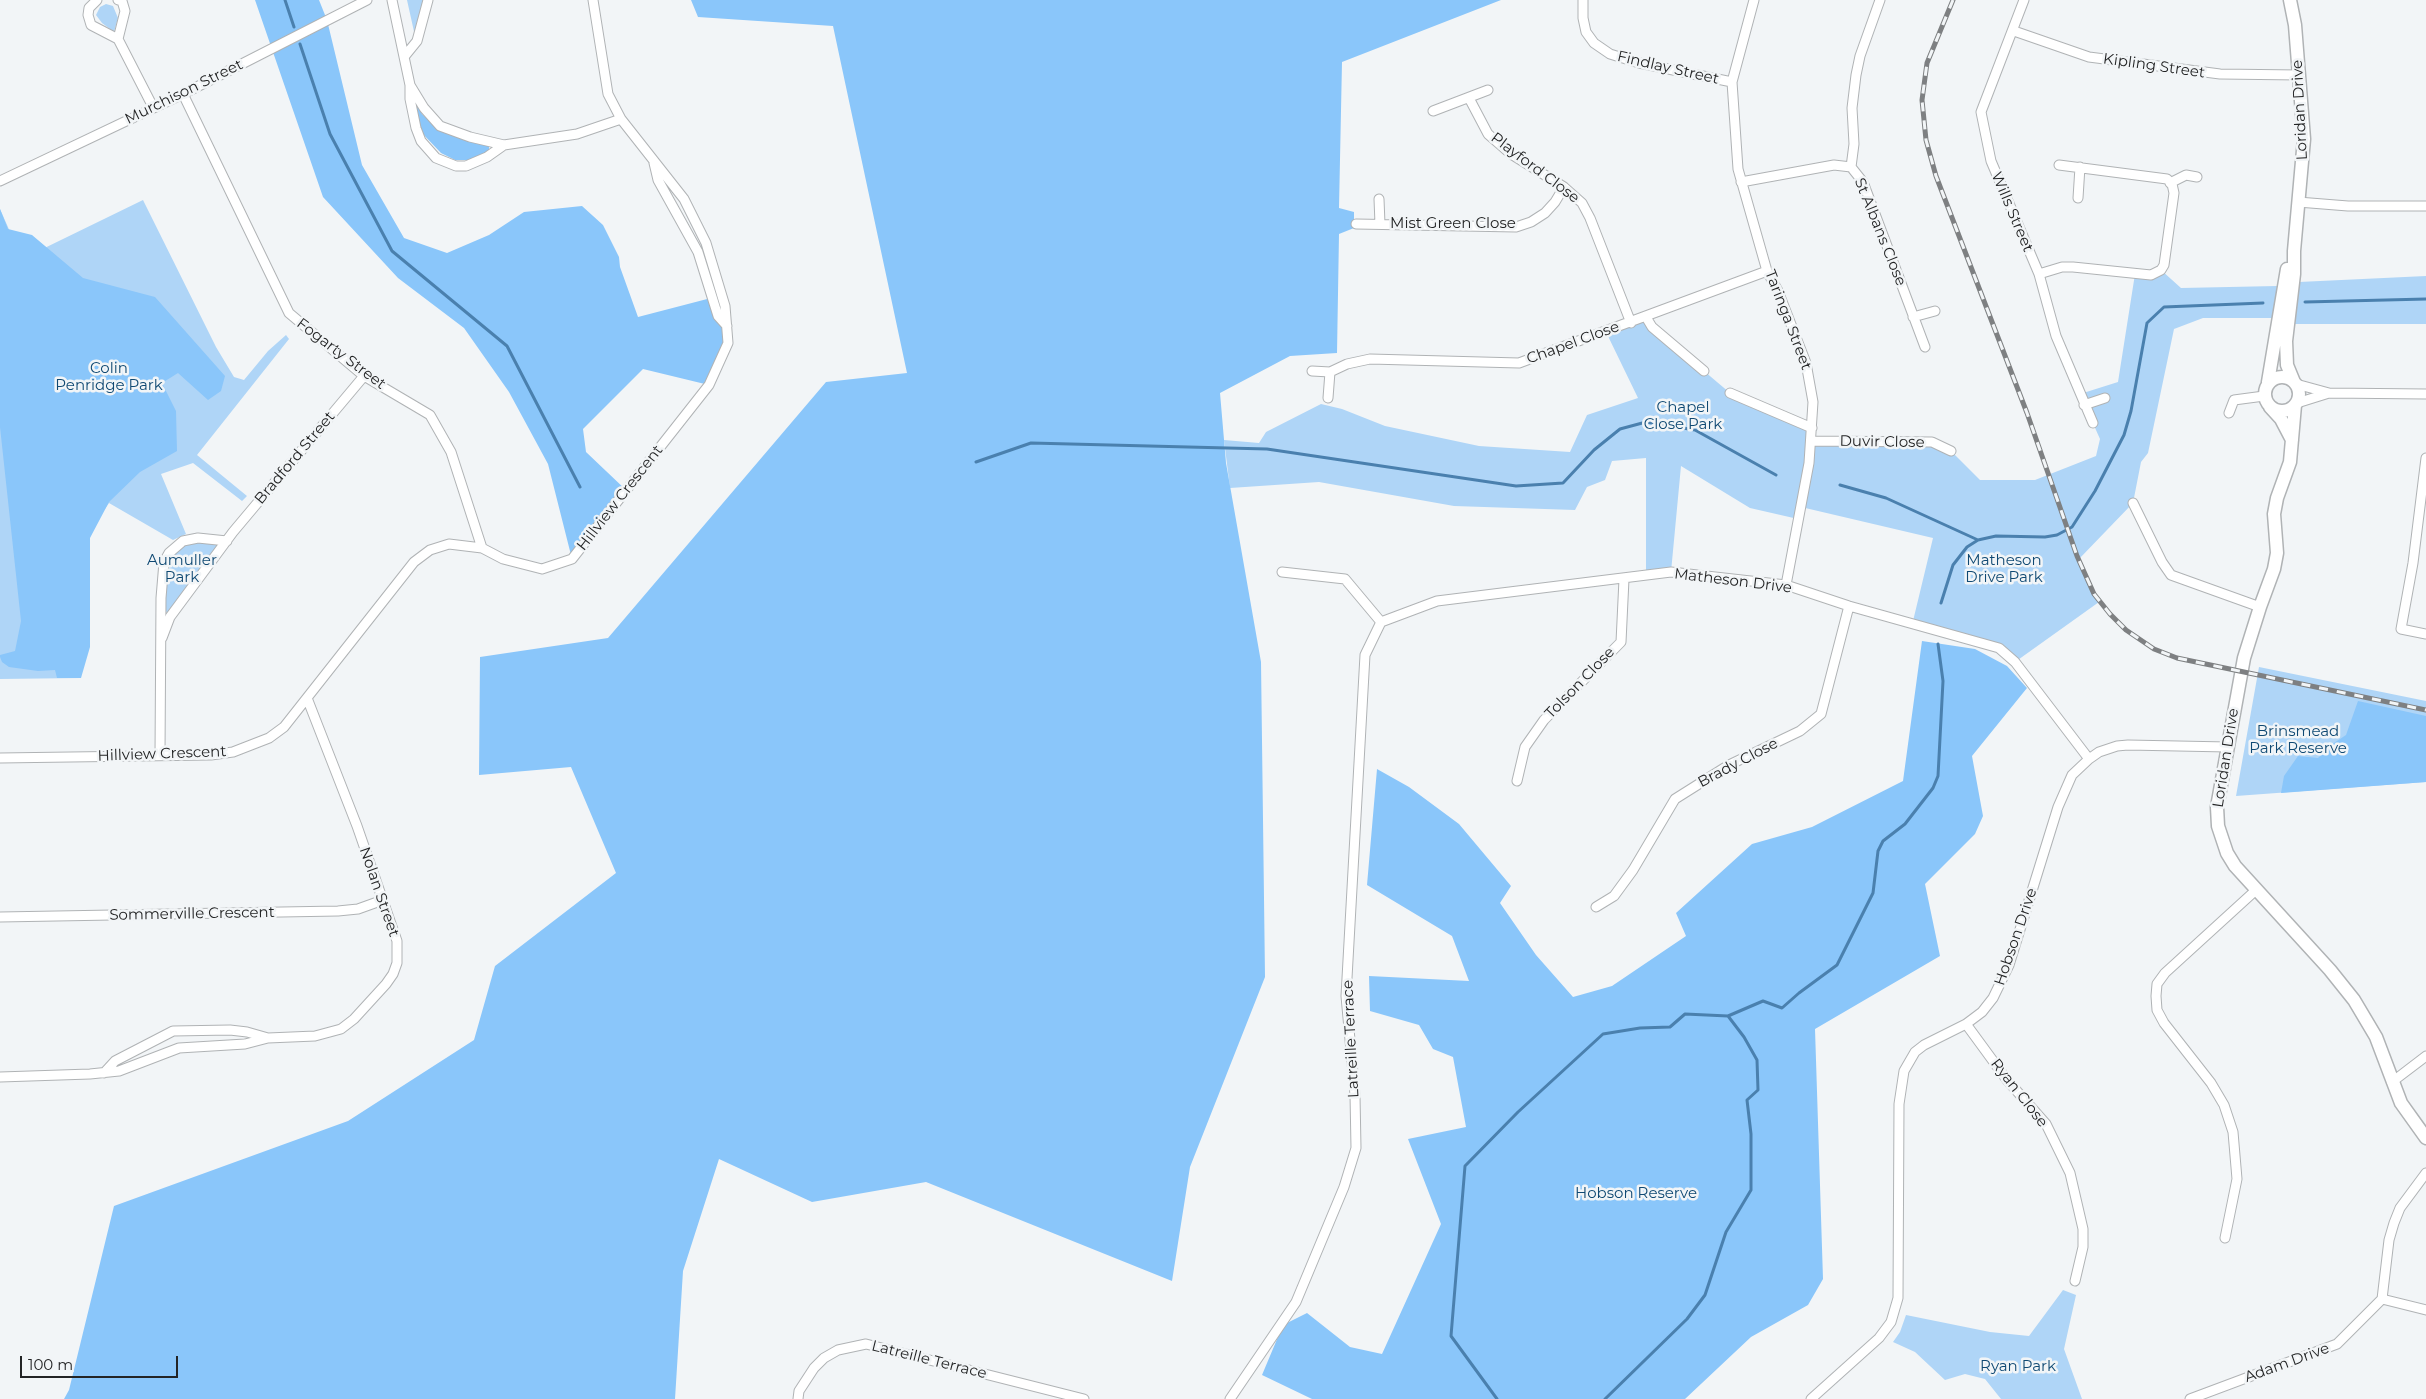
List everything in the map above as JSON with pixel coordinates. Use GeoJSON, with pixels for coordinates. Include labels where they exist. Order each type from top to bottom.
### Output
{"type":"FeatureCollection","features":[{"type":"Feature","properties":{"kind":"street"},"geometry":{"type":"LineString","coordinates":[[98,0],[89,8],[88,15],[91,25],[118,39],[153,108]]}},
{"type":"Feature","properties":{"kind":"street"},"geometry":{"type":"LineString","coordinates":[[118,0],[122,2],[125,11],[118,39]]}},
{"type":"Feature","properties":{"kind":"street","name":"Murchison Street"},"geometry":{"type":"LineString","coordinates":[[0,181],[183,94],[367,0]]}},
{"type":"Feature","properties":{"kind":"street"},"geometry":{"type":"LineString","coordinates":[[392,0],[410,85],[411,106],[421,141],[436,158],[456,166],[466,166],[487,157],[504,145]]}},
{"type":"Feature","properties":{"kind":"street"},"geometry":{"type":"LineString","coordinates":[[404,57],[417,41],[428,0]]}},
{"type":"Feature","properties":{"kind":"street","name":"Hillview Crescent"},"geometry":{"type":"LineString","coordinates":[[0,758],[211,754],[253,746],[269,738],[284,727],[414,562],[430,550],[449,544],[482,548],[503,559],[542,569],[572,559],[709,385],[728,343],[725,306],[706,243],[684,198],[621,119],[608,94],[593,0]]}},
{"type":"Feature","properties":{"kind":"street","name":"Findlay Street"},"geometry":{"type":"LineString","coordinates":[[1583,0],[1583,18],[1586,32],[1594,43],[1610,54],[1639,63],[1732,82]]}},
{"type":"Feature","properties":{"kind":"street","name":"Taringa Street"},"geometry":{"type":"LineString","coordinates":[[1754,0],[1732,82],[1735,140],[1741,182],[1763,251],[1767,271],[1778,291],[1806,363],[1813,402],[1812,441],[1786,585]]}},
{"type":"Feature","properties":{"kind":"street","name":"St Albans Close"},"geometry":{"type":"LineString","coordinates":[[1880,0],[1860,56],[1856,75],[1852,108],[1854,144],[1851,167],[1863,182],[1925,346]]}},
{"type":"Feature","properties":{"kind":"street","name":"Wills Street"},"geometry":{"type":"LineString","coordinates":[[2024,0],[2014,31],[1981,112],[1990,161],[2039,274],[2056,336],[2092,423]]}},
{"type":"Feature","properties":{"kind":"street","name":"Loridan Drive"},"geometry":{"type":"LineString","coordinates":[[2290,0],[2295,25],[2304,140],[2286,353],[2287,365],[2295,383]]}},
{"type":"Feature","properties":{"kind":"street","name":"Kipling Street"},"geometry":{"type":"LineString","coordinates":[[2014,31],[2089,57],[2220,74],[2299,75]]}},
{"type":"Feature","properties":{"kind":"street"},"geometry":{"type":"LineString","coordinates":[[410,85],[424,108],[440,126],[470,137],[504,145],[577,134],[621,119]]}},
{"type":"Feature","properties":{"kind":"street"},"geometry":{"type":"LineString","coordinates":[[1433,111],[1488,90]]}},
{"type":"Feature","properties":{"kind":"street","name":"Fogarty Street"},"geometry":{"type":"LineString","coordinates":[[183,94],[289,313],[364,376],[430,415],[450,452],[482,548]]}},
{"type":"Feature","properties":{"kind":"street","name":"Playford Close"},"geometry":{"type":"LineString","coordinates":[[1469,98],[1488,134],[1511,154],[1564,187],[1582,203],[1590,218],[1631,323]]}},
{"type":"Feature","properties":{"kind":"street"},"geometry":{"type":"LineString","coordinates":[[654,161],[658,180],[698,252],[718,316],[727,326]]}},
{"type":"Feature","properties":{"kind":"street"},"geometry":{"type":"LineString","coordinates":[[1741,182],[1834,165],[1851,167]]}},
{"type":"Feature","properties":{"kind":"street"},"geometry":{"type":"LineString","coordinates":[[2039,274],[2062,267],[2073,267],[2151,275],[2156,274],[2164,265],[2174,193],[2170,183],[2159,176],[2059,165]]}},
{"type":"Feature","properties":{"kind":"street"},"geometry":{"type":"LineString","coordinates":[[2078,198],[2080,167]]}},
{"type":"Feature","properties":{"kind":"street"},"geometry":{"type":"LineString","coordinates":[[2170,183],[2186,176],[2197,177]]}},
{"type":"Feature","properties":{"kind":"street","name":"Mist Green Close"},"geometry":{"type":"LineString","coordinates":[[1356,224],[1516,227],[1531,222],[1545,213],[1556,202],[1564,187]]}},
{"type":"Feature","properties":{"kind":"street"},"geometry":{"type":"LineString","coordinates":[[1379,199],[1380,224]]}},
{"type":"Feature","properties":{"kind":"street"},"geometry":{"type":"LineString","coordinates":[[2298,202],[2348,206],[2426,206]]}},
{"type":"Feature","properties":{"kind":"street","name":"Loridan Drive"},"geometry":{"type":"LineString","coordinates":[[2268,382],[2286,274],[2294,250]]}},
{"type":"Feature","properties":{"kind":"street","name":"Chapel Close"},"geometry":{"type":"LineString","coordinates":[[1312,371],[1330,372],[1348,364],[1370,359],[1519,363],[1767,271]]}},
{"type":"Feature","properties":{"kind":"street"},"geometry":{"type":"LineString","coordinates":[[1913,317],[1935,311]]}},
{"type":"Feature","properties":{"kind":"street"},"geometry":{"type":"LineString","coordinates":[[1646,317],[1652,328],[1704,371]]}},
{"type":"Feature","properties":{"kind":"street"},"geometry":{"type":"LineString","coordinates":[[1328,398],[1330,372]]}},
{"type":"Feature","properties":{"kind":"street","name":"Bradford Street"},"geometry":{"type":"LineString","coordinates":[[162,638],[170,617],[226,542],[364,376]]}},
{"type":"Feature","properties":{"kind":"street"},"geometry":{"type":"LineString","coordinates":[[2292,440],[2267,401],[2268,382],[2281,376],[2295,383],[2329,393],[2426,394]]}},
{"type":"Feature","properties":{"kind":"street"},"geometry":{"type":"LineString","coordinates":[[2295,383],[2299,394],[2296,404]]}},
{"type":"Feature","properties":{"kind":"street"},"geometry":{"type":"LineString","coordinates":[[1730,393],[1812,428]]}},
{"type":"Feature","properties":{"kind":"street"},"geometry":{"type":"LineString","coordinates":[[2229,413],[2234,400],[2267,401],[2280,411],[2329,393]]}},
{"type":"Feature","properties":{"kind":"street"},"geometry":{"type":"LineString","coordinates":[[2084,405],[2105,398]]}},
{"type":"Feature","properties":{"kind":"street","name":"Loridan Drive"},"geometry":{"type":"LineString","coordinates":[[2296,404],[2290,462],[2276,498],[2274,514],[2277,553],[2274,569],[2244,658],[2217,807],[2218,826],[2227,853],[2235,866],[2335,976],[2354,1000],[2376,1037],[2392,1082],[2409,1117],[2426,1138]]}},
{"type":"Feature","properties":{"kind":"street","name":"Duvir Close"},"geometry":{"type":"LineString","coordinates":[[1812,441],[1932,442],[1951,451]]}},
{"type":"Feature","properties":{"kind":"street"},"geometry":{"type":"LineString","coordinates":[[2426,458],[2413,563],[2401,629],[2426,634]]}},
{"type":"Feature","properties":{"kind":"street"},"geometry":{"type":"LineString","coordinates":[[2133,503],[2162,562],[2172,575],[2260,607]]}},
{"type":"Feature","properties":{"kind":"street","name":"Bradford Street"},"geometry":{"type":"LineString","coordinates":[[160,755],[162,570],[164,562],[169,553],[183,542],[198,538],[226,542]]}},
{"type":"Feature","properties":{"kind":"street"},"geometry":{"type":"LineString","coordinates":[[1282,572],[1345,579],[1381,622]]}},
{"type":"Feature","properties":{"kind":"street","name":"Matheson Drive"},"geometry":{"type":"LineString","coordinates":[[1381,622],[1437,601],[1624,580],[1671,572],[1786,585],[1849,606],[1999,648],[2015,662],[2089,759]]}},
{"type":"Feature","properties":{"kind":"street","name":"Tolson Close"},"geometry":{"type":"LineString","coordinates":[[1518,781],[1525,747],[1544,720],[1621,642],[1624,580]]}},
{"type":"Feature","properties":{"kind":"street","name":"Brady Close"},"geometry":{"type":"LineString","coordinates":[[1596,907],[1614,896],[1633,870],[1675,799],[1729,765],[1800,731],[1821,714],[1849,606]]}},
{"type":"Feature","properties":{"kind":"street","name":"Latreille Terrace"},"geometry":{"type":"LineString","coordinates":[[1230,1399],[1296,1302],[1344,1187],[1356,1148],[1355,1095],[1346,996],[1365,655],[1381,622]]}},
{"type":"Feature","properties":{"kind":"street","name":"Nolan Street"},"geometry":{"type":"LineString","coordinates":[[0,1077],[104,1073],[119,1071],[178,1048],[246,1044],[268,1038],[316,1036],[341,1029],[354,1019],[386,984],[393,974],[398,952],[397,941],[307,698]]}},
{"type":"Feature","properties":{"kind":"street","name":"Hobson Drive"},"geometry":{"type":"LineString","coordinates":[[1811,1399],[1879,1338],[1891,1322],[1898,1298],[1899,1104],[1902,1080],[1909,1061],[1915,1052],[1924,1045],[1966,1024],[1986,1007],[2002,982],[2058,807],[2072,775],[2089,759],[2108,749],[2128,745],[2228,747]]}},
{"type":"Feature","properties":{"kind":"street"},"geometry":{"type":"LineString","coordinates":[[2225,1238],[2237,1179],[2233,1132],[2224,1105],[2211,1083],[2164,1023],[2157,1010],[2157,984],[2165,973],[2256,890]]}},
{"type":"Feature","properties":{"kind":"street","name":"Sommerville Crescent"},"geometry":{"type":"LineString","coordinates":[[0,917],[338,912],[358,909],[383,900]]}},
{"type":"Feature","properties":{"kind":"street","name":"Ryan Close"},"geometry":{"type":"LineString","coordinates":[[1966,1024],[2007,1080],[2046,1124],[2070,1173],[2083,1229],[2083,1247],[2075,1281]]}},
{"type":"Feature","properties":{"kind":"street","name":"Nolan Street"},"geometry":{"type":"LineString","coordinates":[[104,1073],[115,1062],[173,1032],[230,1030],[247,1032],[268,1038]]}},
{"type":"Feature","properties":{"kind":"street"},"geometry":{"type":"LineString","coordinates":[[2392,1082],[2426,1056]]}},
{"type":"Feature","properties":{"kind":"street"},"geometry":{"type":"LineString","coordinates":[[2426,1173],[2400,1208],[2394,1223],[2389,1240],[2382,1299],[2426,1310]]}},
{"type":"Feature","properties":{"kind":"street","name":"Adam Drive"},"geometry":{"type":"LineString","coordinates":[[2190,1399],[2338,1344],[2382,1299]]}},
{"type":"Feature","properties":{"kind":"street","name":"Latreille Terrace"},"geometry":{"type":"LineString","coordinates":[[798,1399],[799,1391],[814,1368],[824,1358],[838,1350],[866,1344],[1084,1399]]}},
{"type":"Feature","properties":{"kind":"green space"},"geometry":{"type":"Polygon","coordinates":[[[255,0],[319,0],[327,20],[362,165],[404,238],[447,253],[489,235],[524,212],[582,206],[603,225],[619,257],[620,267],[638,317],[711,298],[727,326],[728,343],[709,385],[643,369],[583,429],[586,452],[626,490],[572,559],[548,464],[509,392],[464,328],[398,278],[323,197],[255,0]]]}},
{"type":"Feature","properties":{"kind":"green space"},"geometry":{"type":"Polygon","coordinates":[[[407,0],[424,0],[415,36],[407,0]]]}},
{"type":"Feature","properties":{"kind":"green space"},"geometry":{"type":"Polygon","coordinates":[[[691,0],[1501,0],[1342,62],[1339,208],[1354,212],[1354,228],[1339,234],[1337,353],[1290,356],[1220,393],[1226,463],[1261,662],[1265,977],[1190,1167],[1172,1281],[926,1182],[812,1202],[719,1159],[683,1271],[675,1399],[64,1399],[69,1390],[114,1206],[348,1121],[474,1040],[495,966],[616,873],[571,767],[479,775],[480,657],[608,638],[826,382],[907,373],[833,26],[698,17],[691,0]]]}},
{"type":"Feature","properties":{"kind":"green space"},"geometry":{"type":"Polygon","coordinates":[[[106,4],[113,6],[118,18],[114,32],[102,23],[96,15],[100,7],[106,4]]]}},
{"type":"Feature","properties":{"kind":"green space"},"geometry":{"type":"Polygon","coordinates":[[[415,97],[422,114],[439,130],[453,136],[489,145],[489,150],[484,155],[473,160],[455,160],[441,153],[421,132],[415,112],[415,97]]]}},
{"type":"Feature","properties":{"kind":"green space","name":"Colin Penridge Park"},"geometry":{"type":"Polygon","coordinates":[[[143,200],[216,347],[234,377],[244,380],[268,351],[286,335],[289,339],[197,455],[247,496],[242,501],[193,463],[161,474],[186,534],[173,540],[109,503],[84,540],[81,678],[0,679],[0,209],[22,259],[143,200]]]}},
{"type":"Feature","properties":{"kind":"green space","name":"Colin Penridge Park"},"geometry":{"type":"Polygon","coordinates":[[[0,209],[8,229],[32,235],[83,278],[155,297],[225,376],[221,391],[208,400],[178,373],[162,383],[176,411],[177,451],[140,472],[109,502],[90,538],[90,647],[81,678],[57,678],[55,670],[38,671],[9,667],[2,662],[0,657],[0,655],[15,651],[21,621],[0,427],[0,209]]]}},
{"type":"Feature","properties":{"kind":"green space"},"geometry":{"type":"Polygon","coordinates":[[[2161,270],[2181,288],[2277,286],[2273,318],[2203,318],[2174,329],[2148,453],[2141,462],[2133,503],[2079,559],[2099,602],[2015,662],[1999,648],[1913,621],[1933,538],[1801,507],[1798,519],[1750,508],[1681,466],[1671,572],[1646,577],[1646,458],[1612,461],[1605,480],[1587,487],[1575,510],[1454,506],[1319,482],[1230,488],[1224,440],[1259,443],[1266,432],[1321,404],[1342,409],[1385,426],[1479,446],[1570,452],[1587,415],[1638,398],[1606,332],[1646,317],[1652,327],[1730,393],[1805,424],[1812,441],[1932,442],[1951,451],[1980,480],[2035,480],[2096,456],[2100,439],[2080,394],[2118,382],[2135,274],[2161,270]]]}},
{"type":"Feature","properties":{"kind":"green space"},"geometry":{"type":"Polygon","coordinates":[[[2426,276],[2426,324],[2295,324],[2299,282],[2426,276]]]}},
{"type":"Feature","properties":{"kind":"green space","name":"Aumuller Park"},"geometry":{"type":"Polygon","coordinates":[[[200,540],[218,544],[172,613],[162,611],[167,560],[187,543],[200,540]]]}},
{"type":"Feature","properties":{"kind":"green space","name":"Hobson Reserve"},"geometry":{"type":"Polygon","coordinates":[[[1922,641],[1975,649],[2007,666],[2027,688],[1972,756],[1983,816],[1975,834],[1925,884],[1940,956],[1815,1029],[1823,1279],[1808,1305],[1751,1337],[1685,1399],[1312,1399],[1262,1375],[1283,1325],[1307,1313],[1350,1347],[1382,1354],[1441,1224],[1408,1139],[1466,1127],[1453,1057],[1433,1049],[1419,1025],[1370,1011],[1369,976],[1469,981],[1452,936],[1367,885],[1377,769],[1409,787],[1459,824],[1511,886],[1500,903],[1536,955],[1573,997],[1612,986],[1686,936],[1676,913],[1752,844],[1812,827],[1903,781],[1922,641]]]}},
{"type":"Feature","properties":{"kind":"green space","name":"Brinsmead Park Reserve"},"geometry":{"type":"Polygon","coordinates":[[[2259,667],[2426,701],[2426,782],[2236,796],[2259,667]]]}},
{"type":"Feature","properties":{"kind":"green space"},"geometry":{"type":"Polygon","coordinates":[[[2358,701],[2426,716],[2426,782],[2281,793],[2284,776],[2298,756],[2318,758],[2331,745],[2346,735],[2358,701]]]}},
{"type":"Feature","properties":{"kind":"green space","name":"Ryan Park"},"geometry":{"type":"Polygon","coordinates":[[[2063,1290],[2076,1295],[2064,1349],[2082,1399],[2001,1399],[1985,1379],[1965,1374],[1945,1380],[1915,1352],[1893,1342],[1900,1332],[1906,1315],[1990,1332],[2029,1336],[2063,1290]]]}},
{"type":"Feature","properties":{"kind":"waterway"},"geometry":{"type":"LineString","coordinates":[[285,0],[294,27]]}},
{"type":"Feature","properties":{"kind":"waterway"},"geometry":{"type":"LineString","coordinates":[[300,44],[330,134],[392,251],[507,346],[580,487]]}},
{"type":"Feature","properties":{"kind":"waterway"},"geometry":{"type":"LineString","coordinates":[[2305,302],[2426,299]]}},
{"type":"Feature","properties":{"kind":"waterway"},"geometry":{"type":"LineString","coordinates":[[1941,603],[1953,565],[1967,547],[1978,540],[1996,536],[2045,537],[2057,535],[2072,527],[2095,491],[2124,435],[2131,411],[2147,323],[2164,307],[2263,303]]}},
{"type":"Feature","properties":{"kind":"waterway"},"geometry":{"type":"LineString","coordinates":[[976,462],[1031,443],[1267,449],[1516,486],[1563,483],[1594,450],[1620,429],[1646,422],[1695,430],[1776,475]]}},
{"type":"Feature","properties":{"kind":"waterway"},"geometry":{"type":"LineString","coordinates":[[1840,485],[1886,498],[1978,540]]}},
{"type":"Feature","properties":{"kind":"waterway"},"geometry":{"type":"LineString","coordinates":[[1497,1399],[1451,1336],[1465,1166],[1518,1112],[1603,1034],[1640,1028],[1670,1027],[1685,1014],[1728,1016],[1763,1001],[1782,1008],[1837,965],[1873,893],[1878,851],[1883,841],[1905,824],[1933,788],[1938,776],[1943,681],[1938,644]]}},
{"type":"Feature","properties":{"kind":"waterway"},"geometry":{"type":"LineString","coordinates":[[1605,1399],[1687,1319],[1705,1295],[1726,1232],[1751,1190],[1751,1134],[1747,1100],[1758,1090],[1757,1060],[1744,1037],[1728,1016]]}},
{"type":"Feature","properties":{"kind":"railway"},"geometry":{"type":"LineString","coordinates":[[1953,0],[1927,63],[1922,100],[1926,140],[1936,176],[2027,413],[2077,556],[2094,594],[2126,630],[2154,649],[2177,658],[2426,710]]}},
{"type":"Feature","properties":{"kind":"park label","name":"Chapel Close Park"},"geometry":{"type":"Point","coordinates":[1683,416]}},
{"type":"Feature","properties":{"kind":"park label","name":"Matheson Drive Park"},"geometry":{"type":"Point","coordinates":[2004,570]}}]}
